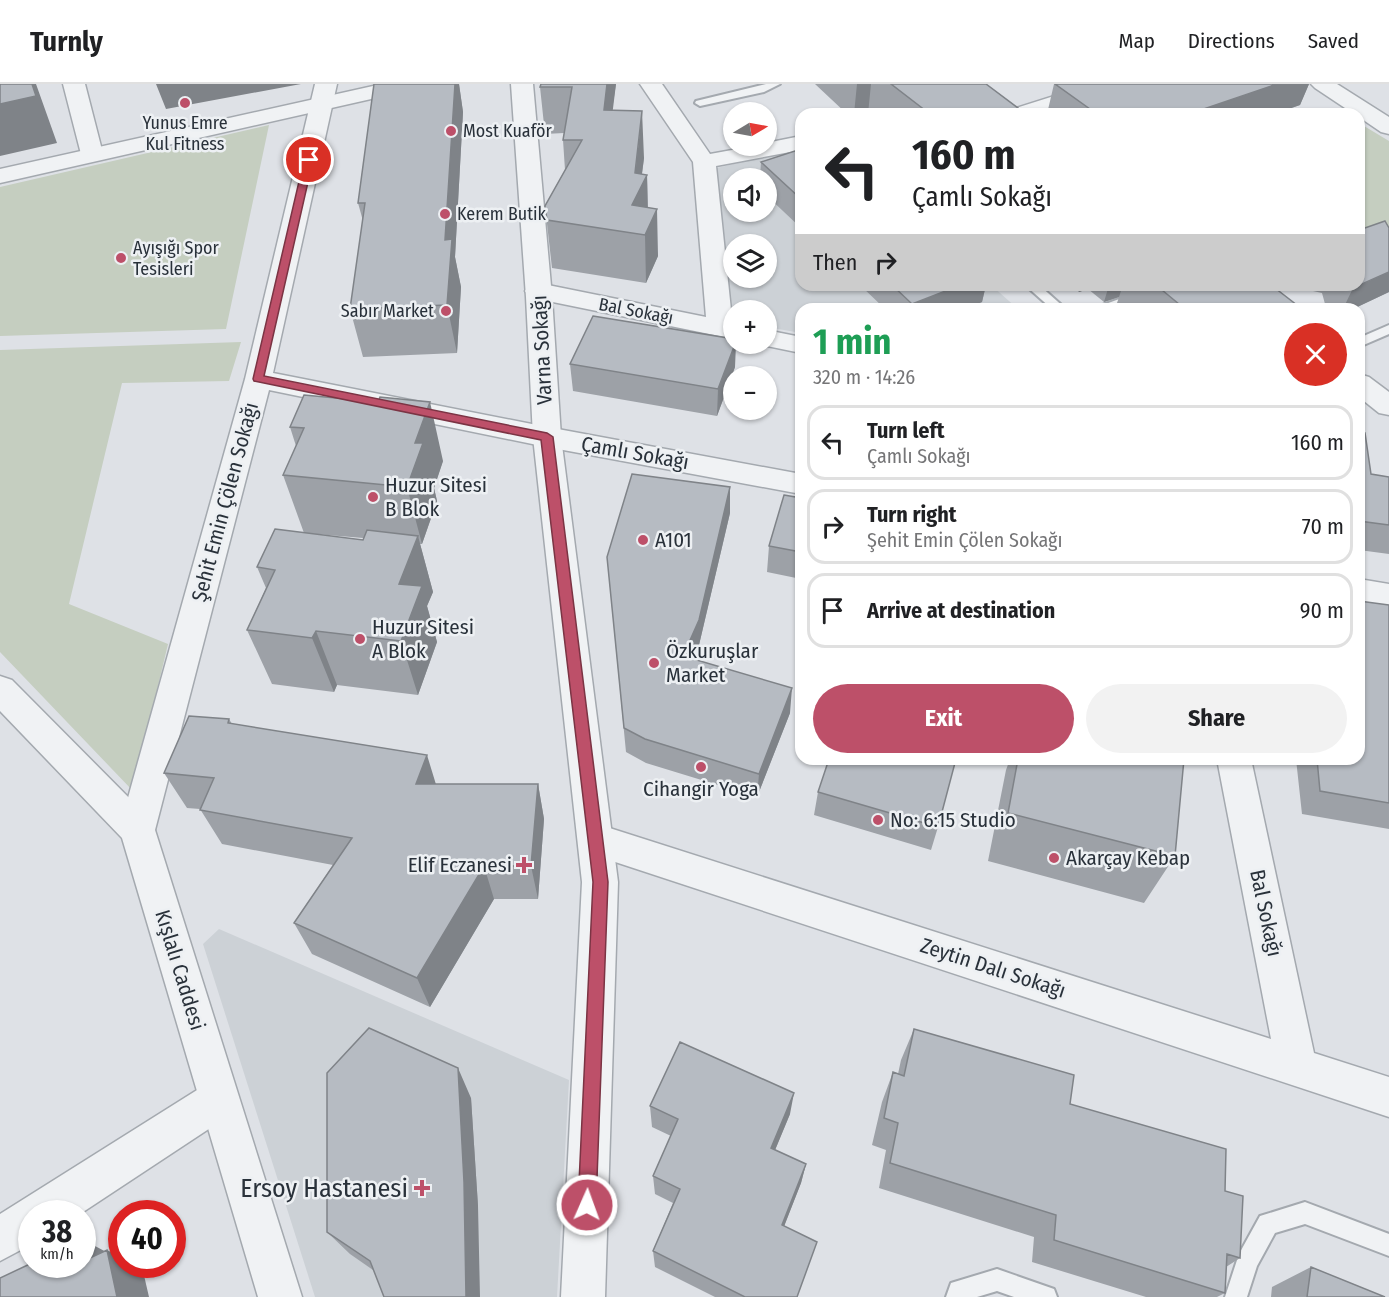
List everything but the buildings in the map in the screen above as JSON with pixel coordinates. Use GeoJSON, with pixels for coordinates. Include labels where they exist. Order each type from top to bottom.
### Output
{"type":"FeatureCollection","features":[{"type":"Feature","properties":{"kind":"street"},"geometry":{"type":"LineString","coordinates":[[74,84],[92,154]]}},
{"type":"Feature","properties":{"kind":"street"},"geometry":{"type":"LineString","coordinates":[[0,176],[324,93],[411,84]]}},
{"type":"Feature","properties":{"kind":"street","name":"Varna Sokağı"},"geometry":{"type":"LineString","coordinates":[[522,84],[547,437],[597,840],[600,882],[583,1297]]}},
{"type":"Feature","properties":{"kind":"street"},"geometry":{"type":"LineString","coordinates":[[651,84],[704,162],[723,300]]}},
{"type":"Feature","properties":{"kind":"street"},"geometry":{"type":"LineString","coordinates":[[1040,108],[1114,84]]}},
{"type":"Feature","properties":{"kind":"street"},"geometry":{"type":"LineString","coordinates":[[1322,84],[1359,108]]}},
{"type":"Feature","properties":{"kind":"street","name":"Şehit Emin Çölen Sokağı"},"geometry":{"type":"LineString","coordinates":[[137,830],[258,379],[324,93]]}},
{"type":"Feature","properties":{"kind":"street"},"geometry":{"type":"LineString","coordinates":[[1365,112],[1389,127]]}},
{"type":"Feature","properties":{"kind":"street"},"geometry":{"type":"LineString","coordinates":[[704,162],[795,144]]}},
{"type":"Feature","properties":{"kind":"street","name":"Bal Sokağı"},"geometry":{"type":"LineString","coordinates":[[538,291],[723,328]]}},
{"type":"Feature","properties":{"kind":"street"},"geometry":{"type":"LineString","coordinates":[[777,340],[795,344]]}},
{"type":"Feature","properties":{"kind":"street","name":"Çamlı Sokağı"},"geometry":{"type":"LineString","coordinates":[[258,379],[547,437],[795,483]]}},
{"type":"Feature","properties":{"kind":"street"},"geometry":{"type":"LineString","coordinates":[[1365,388],[1389,406]]}},
{"type":"Feature","properties":{"kind":"street"},"geometry":{"type":"LineString","coordinates":[[1365,576],[1389,580]]}},
{"type":"Feature","properties":{"kind":"street"},"geometry":{"type":"LineString","coordinates":[[1365,592],[1389,596]]}},
{"type":"Feature","properties":{"kind":"street","name":"Kışlalı Caddesi"},"geometry":{"type":"LineString","coordinates":[[0,690],[137,830],[280,1297]]}},
{"type":"Feature","properties":{"kind":"street","name":"Bal Sokağı"},"geometry":{"type":"LineString","coordinates":[[1235,765],[1297,1067]]}},
{"type":"Feature","properties":{"kind":"street","name":"Zeytin Dalı Sokağı"},"geometry":{"type":"LineString","coordinates":[[597,840],[1389,1097]]}},
{"type":"Feature","properties":{"kind":"street"},"geometry":{"type":"LineString","coordinates":[[62,1200],[219,1099]]}},
{"type":"Feature","properties":{"kind":"street"},"geometry":{"type":"LineString","coordinates":[[0,1239],[18,1228]]}},
{"type":"Feature","properties":{"kind":"lane"},"geometry":{"type":"LineString","coordinates":[[700,103],[760,90],[775,84]]}},
{"type":"Feature","properties":{"kind":"lane"},"geometry":{"type":"LineString","coordinates":[[1038,291],[1053,303]]}},
{"type":"Feature","properties":{"kind":"lane"},"geometry":{"type":"LineString","coordinates":[[1121,303],[1154,291]]}},
{"type":"Feature","properties":{"kind":"lane"},"geometry":{"type":"LineString","coordinates":[[1365,340],[1389,330]]}},
{"type":"Feature","properties":{"kind":"lane"},"geometry":{"type":"LineString","coordinates":[[1236,1297],[1247,1262],[1268,1224],[1305,1214],[1389,1245]]}},
{"type":"Feature","properties":{"kind":"lane"},"geometry":{"type":"LineString","coordinates":[[957,1297],[959,1291],[997,1280],[1046,1297]]}},
{"type":"Feature","properties":{"kind":"shaded area"},"geometry":{"type":"Polygon","coordinates":[[[795,149],[795,291],[998,291],[1011,303],[795,303],[795,332],[777,329],[777,300],[728,300],[727,288],[777,288],[777,234],[723,234],[723,239],[717,168],[767,156],[777,156],[777,154],[795,149]]]}},
{"type":"Feature","properties":{"kind":"shaded area","name":"Ersoy Hastanesi"},"geometry":{"type":"Polygon","coordinates":[[[219,929],[569,1080],[557,1297],[315,1297],[203,944],[219,929]]]}},
{"type":"Feature","properties":{"kind":"green space","name":"Ayışığı Spor Tesisleri"},"geometry":{"type":"Polygon","coordinates":[[[269,125],[226,329],[0,336],[0,187],[269,125]]]}},
{"type":"Feature","properties":{"kind":"green space"},"geometry":{"type":"Polygon","coordinates":[[[1365,127],[1389,141],[1389,232],[1365,241],[1365,127]]]}},
{"type":"Feature","properties":{"kind":"green space"},"geometry":{"type":"Polygon","coordinates":[[[241,342],[229,381],[122,383],[69,604],[168,644],[133,791],[0,652],[0,350],[241,342]]]}},
{"type":"Feature","properties":{"kind":"place","name":"Yunus Emre Kul Fitness"},"geometry":{"type":"Point","coordinates":[185,103]}},
{"type":"Feature","properties":{"kind":"place","name":"Most Kuaför"},"geometry":{"type":"Point","coordinates":[451,131]}},
{"type":"Feature","properties":{"kind":"place","name":"Kerem Butik"},"geometry":{"type":"Point","coordinates":[445,214]}},
{"type":"Feature","properties":{"kind":"place","name":"Ayışığı Spor Tesisleri"},"geometry":{"type":"Point","coordinates":[121,258]}},
{"type":"Feature","properties":{"kind":"place","name":"Sabır Market"},"geometry":{"type":"Point","coordinates":[446,311]}},
{"type":"Feature","properties":{"kind":"place","name":"Huzur Sitesi B Blok"},"geometry":{"type":"Point","coordinates":[373,497]}},
{"type":"Feature","properties":{"kind":"place","name":"A101"},"geometry":{"type":"Point","coordinates":[643,540]}},
{"type":"Feature","properties":{"kind":"place","name":"Huzur Sitesi A Blok"},"geometry":{"type":"Point","coordinates":[360,639]}},
{"type":"Feature","properties":{"kind":"place","name":"Özkuruşlar Market"},"geometry":{"type":"Point","coordinates":[654,663]}},
{"type":"Feature","properties":{"kind":"place","name":"Cihangir Yoga"},"geometry":{"type":"Point","coordinates":[701,767]}},
{"type":"Feature","properties":{"kind":"place","name":"No: 6:15 Studio"},"geometry":{"type":"Point","coordinates":[878,820]}},
{"type":"Feature","properties":{"kind":"place","name":"Akarçay Kebap"},"geometry":{"type":"Point","coordinates":[1054,858]}},
{"type":"Feature","properties":{"kind":"place","name":"Elif Eczanesi"},"geometry":{"type":"Point","coordinates":[524,865]}},
{"type":"Feature","properties":{"kind":"place","name":"Ersoy Hastanesi"},"geometry":{"type":"Point","coordinates":[422,1188]}},
{"type":"Feature","properties":{"kind":"route"},"geometry":{"type":"LineString","coordinates":[[309,160],[258,379],[547,437],[597,840],[600,882],[587,1205]]}}]}
